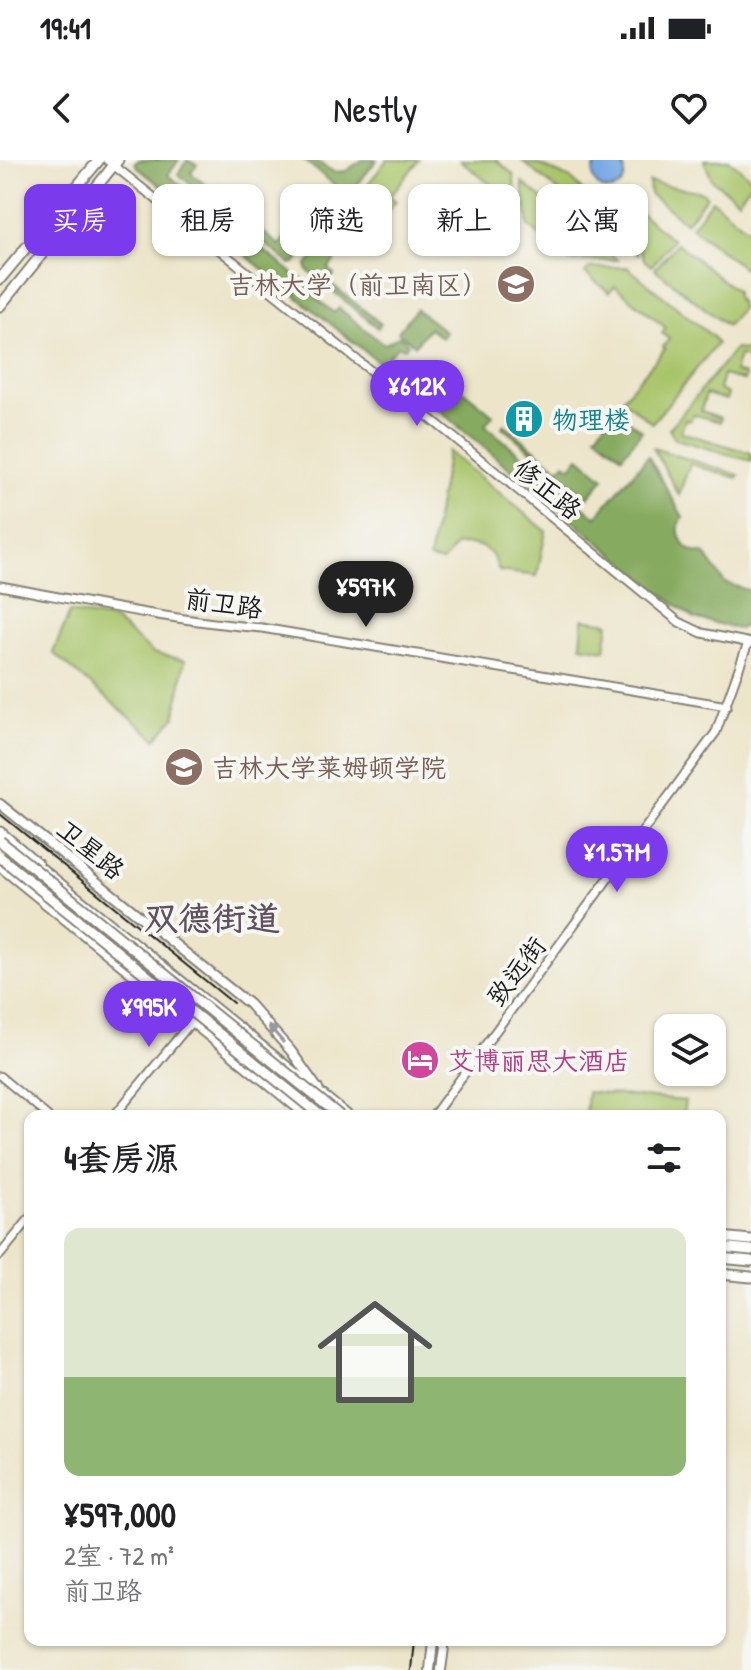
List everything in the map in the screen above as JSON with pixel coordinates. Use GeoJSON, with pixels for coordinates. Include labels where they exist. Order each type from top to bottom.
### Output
{"type":"FeatureCollection","features":[{"type":"Feature","properties":{"kind":"main road"},"geometry":{"type":"LineString","coordinates":[[0,279],[99,160]]}},
{"type":"Feature","properties":{"kind":"main road"},"geometry":{"type":"LineString","coordinates":[[0,306],[113,162]]}},
{"type":"Feature","properties":{"kind":"main road","name":"卫星路"},"geometry":{"type":"LineString","coordinates":[[0,804],[249,1004],[291,1051],[323,1096]]}},
{"type":"Feature","properties":{"kind":"main road"},"geometry":{"type":"LineString","coordinates":[[0,838],[333,1110]]}},
{"type":"Feature","properties":{"kind":"main road","name":"卫星路"},"geometry":{"type":"LineString","coordinates":[[0,838],[340,1110]]}},
{"type":"Feature","properties":{"kind":"main road"},"geometry":{"type":"LineString","coordinates":[[0,857],[314,1110]]}},
{"type":"Feature","properties":{"kind":"main road"},"geometry":{"type":"LineString","coordinates":[[0,866],[301,1110]]}},
{"type":"Feature","properties":{"kind":"main road"},"geometry":{"type":"LineString","coordinates":[[726,1238],[751,1240]]}},
{"type":"Feature","properties":{"kind":"main road"},"geometry":{"type":"LineString","coordinates":[[726,1248],[751,1250]]}},
{"type":"Feature","properties":{"kind":"main road"},"geometry":{"type":"LineString","coordinates":[[726,1259],[751,1261]]}},
{"type":"Feature","properties":{"kind":"main road"},"geometry":{"type":"LineString","coordinates":[[726,1275],[751,1277]]}},
{"type":"Feature","properties":{"kind":"main road"},"geometry":{"type":"LineString","coordinates":[[430,1670],[432,1646]]}},
{"type":"Feature","properties":{"kind":"main road"},"geometry":{"type":"LineString","coordinates":[[441,1670],[444,1646]]}},
{"type":"Feature","properties":{"kind":"street","name":"修正路"},"geometry":{"type":"LineString","coordinates":[[113,162],[679,622],[702,633],[750,643]]}},
{"type":"Feature","properties":{"kind":"street","name":"前卫路"},"geometry":{"type":"LineString","coordinates":[[0,586],[727,706]]}},
{"type":"Feature","properties":{"kind":"street","name":"致远街"},"geometry":{"type":"LineString","coordinates":[[437,1110],[716,732],[741,658],[750,643]]}},
{"type":"Feature","properties":{"kind":"street"},"geometry":{"type":"LineString","coordinates":[[119,1110],[207,1002]]}},
{"type":"Feature","properties":{"kind":"street"},"geometry":{"type":"LineString","coordinates":[[0,1076],[41,1110]]}},
{"type":"Feature","properties":{"kind":"street"},"geometry":{"type":"LineString","coordinates":[[0,1255],[24,1225]]}},
{"type":"Feature","properties":{"kind":"green space"},"geometry":{"type":"Polygon","coordinates":[[[138,160],[179,160],[168,175],[179,184],[158,184],[135,163],[138,160]]]}},
{"type":"Feature","properties":{"kind":"green space"},"geometry":{"type":"Polygon","coordinates":[[[187,160],[197,165],[191,173],[204,184],[190,184],[178,174],[187,160]]]}},
{"type":"Feature","properties":{"kind":"green space"},"geometry":{"type":"Polygon","coordinates":[[[304,160],[314,160],[334,172],[346,171],[362,160],[377,160],[358,184],[333,184],[304,160]]]}},
{"type":"Feature","properties":{"kind":"green space"},"geometry":{"type":"Polygon","coordinates":[[[387,160],[419,160],[392,194],[392,184],[368,184],[387,160]]]}},
{"type":"Feature","properties":{"kind":"green space"},"geometry":{"type":"Polygon","coordinates":[[[460,160],[496,160],[513,174],[514,184],[490,184],[460,160]]]}},
{"type":"Feature","properties":{"kind":"green space"},"geometry":{"type":"Polygon","coordinates":[[[704,160],[729,160],[751,178],[750,185],[738,200],[712,180],[704,160]]]}},
{"type":"Feature","properties":{"kind":"green space"},"geometry":{"type":"Polygon","coordinates":[[[523,162],[540,165],[576,184],[550,184],[523,162]]]}},
{"type":"Feature","properties":{"kind":"green space"},"geometry":{"type":"Polygon","coordinates":[[[522,182],[536,193],[536,232],[529,226],[522,182]]]}},
{"type":"Feature","properties":{"kind":"green space"},"geometry":{"type":"Polygon","coordinates":[[[649,182],[702,192],[707,196],[686,223],[650,194],[649,182]]]}},
{"type":"Feature","properties":{"kind":"green space"},"geometry":{"type":"Polygon","coordinates":[[[712,200],[751,232],[751,274],[691,227],[712,200]]]}},
{"type":"Feature","properties":{"kind":"green space"},"geometry":{"type":"Polygon","coordinates":[[[648,219],[673,240],[652,266],[643,256],[648,256],[648,219]]]}},
{"type":"Feature","properties":{"kind":"green space"},"geometry":{"type":"Polygon","coordinates":[[[264,233],[280,244],[280,256],[264,243],[264,233]]]}},
{"type":"Feature","properties":{"kind":"green space"},"geometry":{"type":"Polygon","coordinates":[[[677,243],[736,291],[742,307],[727,326],[655,269],[677,243]]]}},
{"type":"Feature","properties":{"kind":"green space"},"geometry":{"type":"Polygon","coordinates":[[[264,251],[295,275],[292,293],[246,256],[264,256],[264,251]]]}},
{"type":"Feature","properties":{"kind":"green space"},"geometry":{"type":"Polygon","coordinates":[[[280,256],[301,256],[295,263],[290,264],[280,256]]]}},
{"type":"Feature","properties":{"kind":"green space"},"geometry":{"type":"Polygon","coordinates":[[[314,256],[332,256],[336,259],[328,269],[334,275],[329,282],[381,324],[378,328],[307,270],[314,256]]]}},
{"type":"Feature","properties":{"kind":"green space"},"geometry":{"type":"Polygon","coordinates":[[[564,256],[613,256],[618,260],[570,261],[564,256]]]}},
{"type":"Feature","properties":{"kind":"green space"},"geometry":{"type":"Polygon","coordinates":[[[627,267],[713,337],[717,344],[652,423],[622,399],[665,349],[663,347],[669,339],[662,333],[666,328],[615,286],[609,292],[585,273],[589,268],[627,267]]]}},
{"type":"Feature","properties":{"kind":"green space"},"geometry":{"type":"Polygon","coordinates":[[[298,276],[317,290],[313,295],[334,313],[339,308],[385,344],[399,336],[408,344],[405,348],[398,346],[389,355],[387,369],[296,296],[298,276]]]}},
{"type":"Feature","properties":{"kind":"green space"},"geometry":{"type":"Polygon","coordinates":[[[416,309],[446,332],[442,338],[429,328],[415,345],[398,332],[416,309]]]}},
{"type":"Feature","properties":{"kind":"green space"},"geometry":{"type":"Polygon","coordinates":[[[735,349],[751,351],[751,359],[739,356],[734,372],[745,375],[744,381],[723,375],[719,390],[728,394],[726,400],[706,394],[701,411],[721,418],[720,422],[693,414],[690,421],[685,419],[681,432],[751,453],[751,461],[675,439],[669,429],[735,349]]]}},
{"type":"Feature","properties":{"kind":"green space"},"geometry":{"type":"Polygon","coordinates":[[[436,368],[493,415],[485,425],[596,517],[648,456],[683,517],[679,529],[682,542],[691,551],[704,553],[725,583],[751,591],[751,622],[739,629],[694,618],[667,598],[435,407],[443,397],[443,391],[433,380],[436,368]]]}},
{"type":"Feature","properties":{"kind":"green space"},"geometry":{"type":"Polygon","coordinates":[[[610,408],[642,431],[622,456],[596,435],[606,422],[602,418],[610,408]]]}},
{"type":"Feature","properties":{"kind":"green space"},"geometry":{"type":"Polygon","coordinates":[[[504,424],[559,469],[565,463],[571,467],[579,457],[604,478],[588,497],[502,427],[504,424]]]}},
{"type":"Feature","properties":{"kind":"green space"},"geometry":{"type":"Polygon","coordinates":[[[653,448],[739,475],[737,478],[690,464],[679,495],[653,448]]]}},
{"type":"Feature","properties":{"kind":"green space"},"geometry":{"type":"Polygon","coordinates":[[[448,451],[546,531],[537,576],[499,571],[489,552],[472,545],[456,545],[443,562],[429,559],[448,451]]]}},
{"type":"Feature","properties":{"kind":"green space"},"geometry":{"type":"Polygon","coordinates":[[[70,612],[114,620],[153,653],[185,660],[175,717],[156,739],[53,653],[70,612]]]}},
{"type":"Feature","properties":{"kind":"green space"},"geometry":{"type":"Polygon","coordinates":[[[583,619],[609,623],[605,650],[581,646],[583,619]]]}},
{"type":"Feature","properties":{"kind":"green space"},"geometry":{"type":"Polygon","coordinates":[[[587,1092],[685,1101],[684,1110],[586,1110],[587,1092]]]}},
{"type":"Feature","properties":{"kind":"water"},"geometry":{"type":"Polygon","coordinates":[[[603,159],[615,159],[624,168],[621,184],[597,184],[594,180],[594,168],[603,159]]]}},
{"type":"Feature","properties":{"kind":"tram line"},"geometry":{"type":"LineString","coordinates":[[0,814],[233,1003]]}},
{"type":"Feature","properties":{"kind":"tram line"},"geometry":{"type":"LineString","coordinates":[[411,1670],[413,1646]]}},
{"type":"Feature","properties":{"kind":"place","name":"吉林大学（前卫南区）"},"geometry":{"type":"Point","coordinates":[516,284]}},
{"type":"Feature","properties":{"kind":"place","name":"物理楼"},"geometry":{"type":"Point","coordinates":[524,419]}},
{"type":"Feature","properties":{"kind":"place","name":"吉林大学莱姆顿学院"},"geometry":{"type":"Point","coordinates":[184,767]}},
{"type":"Feature","properties":{"kind":"place","name":"艾博丽思大酒店"},"geometry":{"type":"Point","coordinates":[420,1060]}},
{"type":"Feature","properties":{"kind":"district","name":"双德街道"},"geometry":{"type":"Point","coordinates":[212,918]}}]}
